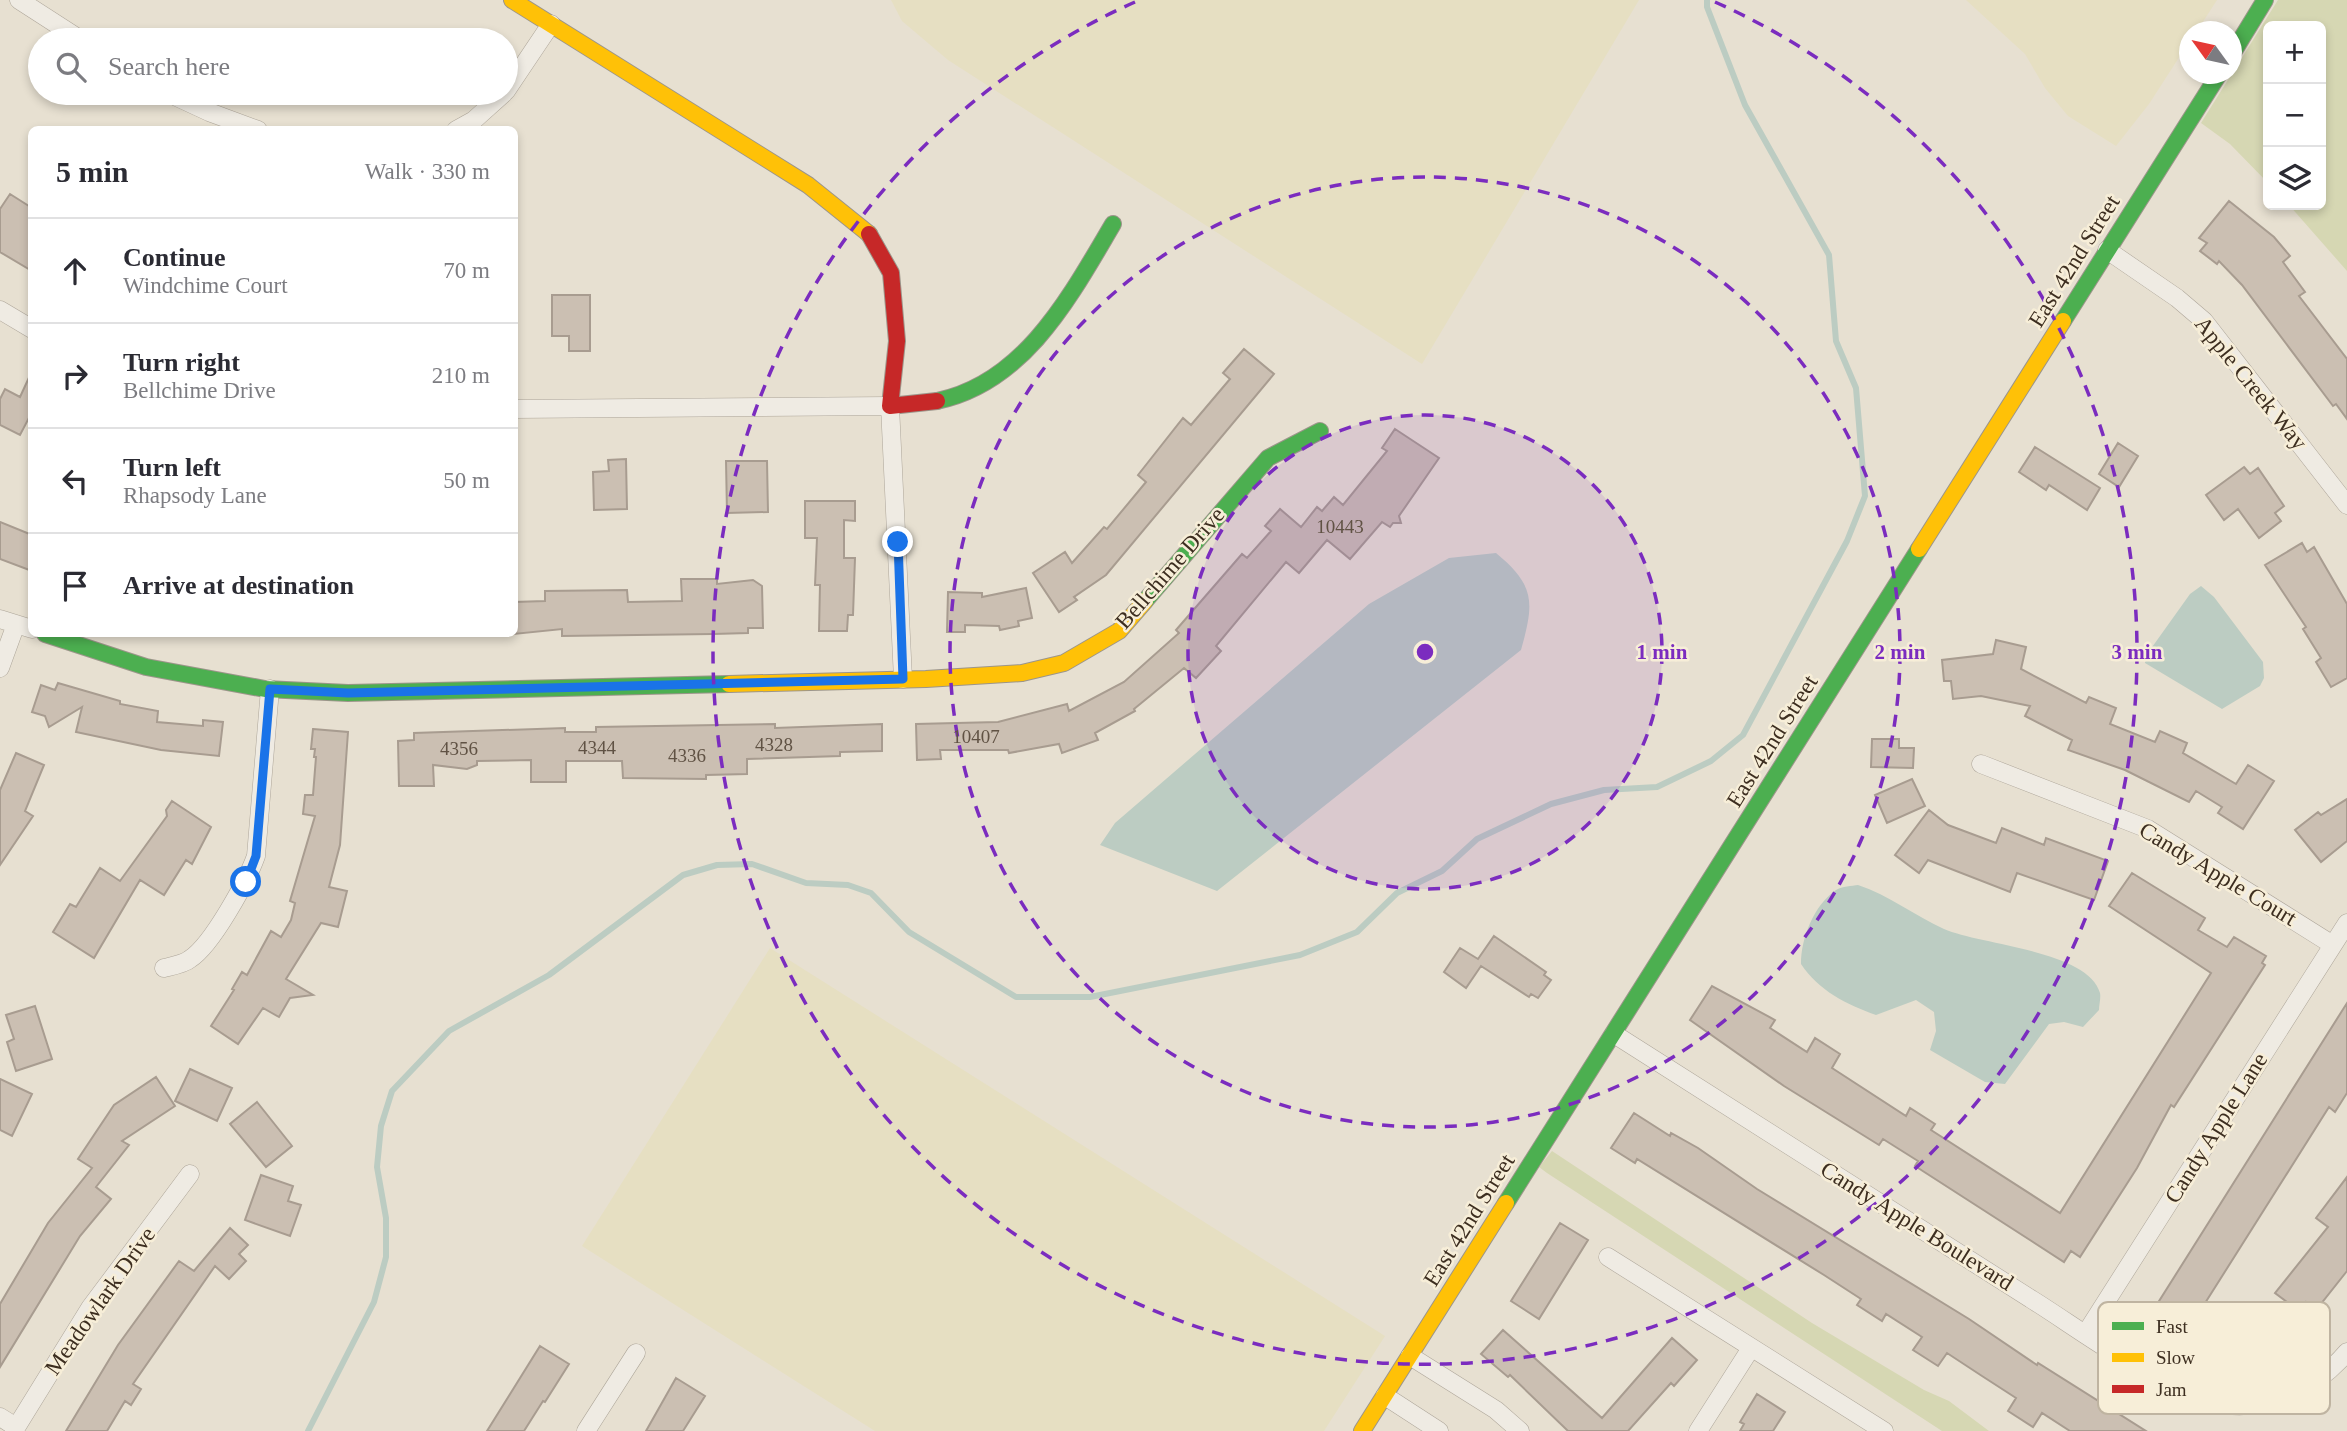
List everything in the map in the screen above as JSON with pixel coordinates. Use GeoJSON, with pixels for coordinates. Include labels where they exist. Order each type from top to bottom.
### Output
{"type":"FeatureCollection","features":[{"type":"Feature","properties":{"kind":"street"},"geometry":{"type":"LineString","coordinates":[[19,0],[62,28]]}},
{"type":"Feature","properties":{"kind":"street"},"geometry":{"type":"LineString","coordinates":[[512,0],[808,185],[866,229],[891,273],[897,341],[890,406],[903,679]]}},
{"type":"Feature","properties":{"kind":"street"},"geometry":{"type":"LineString","coordinates":[[2242,37],[2265,0]]}},
{"type":"Feature","properties":{"kind":"street"},"geometry":{"type":"LineString","coordinates":[[518,73],[551,24]]}},
{"type":"Feature","properties":{"kind":"street","name":"East 42nd Street"},"geometry":{"type":"LineString","coordinates":[[1362,1431],[2213,84]]}},
{"type":"Feature","properties":{"kind":"street"},"geometry":{"type":"LineString","coordinates":[[194,105],[247,126]]}},
{"type":"Feature","properties":{"kind":"street"},"geometry":{"type":"LineString","coordinates":[[463,126],[491,105]]}},
{"type":"Feature","properties":{"kind":"street"},"geometry":{"type":"LineString","coordinates":[[518,409],[890,406],[932,402],[983,385],[1018,356],[1063,306],[1113,224]]}},
{"type":"Feature","properties":{"kind":"street","name":"Apple Creek Way"},"geometry":{"type":"LineString","coordinates":[[2107,250],[2177,298],[2204,321],[2347,505]]}},
{"type":"Feature","properties":{"kind":"street"},"geometry":{"type":"LineString","coordinates":[[0,310],[28,327]]}},
{"type":"Feature","properties":{"kind":"street","name":"Bellchime Drive"},"geometry":{"type":"LineString","coordinates":[[54,637],[146,667],[270,689],[348,693],[903,679],[1022,673],[1064,663],[1119,631],[1268,458],[1320,431]]}},
{"type":"Feature","properties":{"kind":"street"},"geometry":{"type":"LineString","coordinates":[[0,668],[16,624]]}},
{"type":"Feature","properties":{"kind":"street"},"geometry":{"type":"LineString","coordinates":[[164,968],[190,959],[204,944],[246,882],[256,856],[270,689]]}},
{"type":"Feature","properties":{"kind":"street","name":"Candy Apple Court"},"geometry":{"type":"LineString","coordinates":[[1981,764],[2148,829],[2333,945]]}},
{"type":"Feature","properties":{"kind":"street","name":"Candy Apple Lane"},"geometry":{"type":"LineString","coordinates":[[2106,1302],[2347,923]]}},
{"type":"Feature","properties":{"kind":"street","name":"Candy Apple Boulevard"},"geometry":{"type":"LineString","coordinates":[[1615,1034],[2098,1341]]}},
{"type":"Feature","properties":{"kind":"street","name":"Meadowlark Drive"},"geometry":{"type":"LineString","coordinates":[[15,1429],[90,1308],[190,1174]]}},
{"type":"Feature","properties":{"kind":"street"},"geometry":{"type":"LineString","coordinates":[[1608,1257],[1885,1431]]}},
{"type":"Feature","properties":{"kind":"street","name":"Candy Apple Lane"},"geometry":{"type":"LineString","coordinates":[[2086,1333],[2098,1314]]}},
{"type":"Feature","properties":{"kind":"street"},"geometry":{"type":"LineString","coordinates":[[1698,1431],[1751,1348]]}},
{"type":"Feature","properties":{"kind":"street","name":"Candy Apple Boulevard"},"geometry":{"type":"LineString","coordinates":[[2330,1372],[2347,1352]]}},
{"type":"Feature","properties":{"kind":"street"},"geometry":{"type":"LineString","coordinates":[[586,1431],[636,1353]]}},
{"type":"Feature","properties":{"kind":"street"},"geometry":{"type":"LineString","coordinates":[[1410,1356],[1496,1410],[1520,1431]]}},
{"type":"Feature","properties":{"kind":"street"},"geometry":{"type":"LineString","coordinates":[[1385,1396],[1439,1431]]}},
{"type":"Feature","properties":{"kind":"street"},"geometry":{"type":"LineString","coordinates":[[0,1417],[15,1429]]}},
{"type":"Feature","properties":{"kind":"shaded area"},"geometry":{"type":"Polygon","coordinates":[[[891,0],[1639,0],[1422,364],[948,60],[902,21],[891,0]]]}},
{"type":"Feature","properties":{"kind":"shaded area"},"geometry":{"type":"Polygon","coordinates":[[[1966,0],[2217,0],[2203,21],[2179,21],[2179,58],[2149,104],[2116,146],[2068,116],[2045,88],[2025,54],[1966,0]]]}},
{"type":"Feature","properties":{"kind":"shaded area"},"geometry":{"type":"Polygon","coordinates":[[[1496,553],[1519,575],[1528,596],[1528,620],[1521,650],[1217,891],[1100,845],[1115,823],[1369,604],[1449,558],[1496,553]]]}},
{"type":"Feature","properties":{"kind":"shaded area"},"geometry":{"type":"Polygon","coordinates":[[[2201,586],[2214,597],[2263,662],[2264,678],[2260,686],[2222,709],[2145,663],[2145,657],[2190,594],[2201,586]]]}},
{"type":"Feature","properties":{"kind":"shaded area"},"geometry":{"type":"Polygon","coordinates":[[[1858,885],[1944,929],[2031,951],[2076,967],[2091,979],[2100,993],[2099,1010],[2083,1027],[2064,1022],[2049,1024],[2005,1084],[1985,1082],[1930,1050],[1936,1031],[1934,1012],[1916,1000],[1876,1015],[1834,996],[1816,982],[1801,964],[1806,933],[1821,904],[1838,889],[1858,885]]]}},
{"type":"Feature","properties":{"kind":"shaded area"},"geometry":{"type":"Polygon","coordinates":[[[770,948],[1385,1336],[1324,1431],[875,1431],[582,1246],[770,948]]]}},
{"type":"Feature","properties":{"kind":"green space"},"geometry":{"type":"Polygon","coordinates":[[[2278,0],[2347,0],[2347,271],[2293,210],[2326,210],[2326,21],[2265,21],[2278,0]]]}},
{"type":"Feature","properties":{"kind":"green space"},"geometry":{"type":"Polygon","coordinates":[[[2263,24],[2263,178],[2230,144],[2201,123],[2225,84],[2242,84],[2242,58],[2263,24]]]}},
{"type":"Feature","properties":{"kind":"green space"},"geometry":{"type":"Polygon","coordinates":[[[1552,1151],[1812,1323],[1924,1390],[1949,1401],[1989,1431],[1942,1431],[1547,1173],[1539,1167],[1552,1151]]]}},
{"type":"Feature","properties":{"kind":"building"},"geometry":{"type":"Polygon","coordinates":[[[10,194],[28,205],[28,269],[0,252],[0,209],[10,194]]]}},
{"type":"Feature","properties":{"kind":"building"},"geometry":{"type":"Polygon","coordinates":[[[2229,201],[2274,237],[2290,256],[2283,262],[2305,292],[2299,296],[2347,359],[2347,419],[2336,404],[2333,406],[2242,285],[2219,261],[2217,264],[2200,251],[2207,243],[2199,238],[2229,201]]]}},
{"type":"Feature","properties":{"kind":"building"},"geometry":{"type":"Polygon","coordinates":[[[552,295],[590,295],[590,351],[569,351],[569,336],[552,336],[552,295]]]}},
{"type":"Feature","properties":{"kind":"building"},"geometry":{"type":"Polygon","coordinates":[[[1244,349],[1274,374],[1106,575],[1074,597],[1077,600],[1059,612],[1033,573],[1065,552],[1072,563],[1104,527],[1107,529],[1146,482],[1138,475],[1183,418],[1191,425],[1230,379],[1223,373],[1244,349]]]}},
{"type":"Feature","properties":{"kind":"building"},"geometry":{"type":"Polygon","coordinates":[[[28,380],[28,420],[20,435],[0,425],[0,399],[5,389],[20,397],[28,380]]]}},
{"type":"Feature","properties":{"kind":"building"},"geometry":{"type":"Polygon","coordinates":[[[1395,429],[1439,458],[1399,516],[1401,523],[1393,523],[1390,527],[1382,522],[1350,559],[1327,540],[1299,573],[1286,562],[1216,646],[1221,651],[1196,678],[1184,668],[1134,709],[1135,711],[1095,733],[1098,740],[1062,753],[1059,744],[1009,753],[1008,750],[940,750],[941,759],[917,760],[916,724],[998,722],[1067,704],[1069,711],[1124,682],[1179,633],[1176,630],[1242,554],[1247,558],[1271,531],[1265,526],[1280,509],[1301,527],[1317,507],[1322,511],[1334,497],[1343,505],[1387,451],[1382,448],[1395,429]]]}},
{"type":"Feature","properties":{"kind":"building"},"geometry":{"type":"Polygon","coordinates":[[[2118,443],[2138,456],[2119,487],[2099,474],[2118,443]]]}},
{"type":"Feature","properties":{"kind":"building"},"geometry":{"type":"Polygon","coordinates":[[[2035,447],[2100,488],[2087,510],[2049,485],[2046,490],[2019,472],[2035,447]]]}},
{"type":"Feature","properties":{"kind":"building"},"geometry":{"type":"Polygon","coordinates":[[[626,459],[627,509],[594,510],[593,472],[609,471],[608,460],[626,459]]]}},
{"type":"Feature","properties":{"kind":"building"},"geometry":{"type":"Polygon","coordinates":[[[726,461],[767,461],[768,512],[727,513],[726,461]]]}},
{"type":"Feature","properties":{"kind":"building"},"geometry":{"type":"Polygon","coordinates":[[[2244,467],[2250,474],[2258,468],[2284,506],[2275,513],[2281,521],[2259,538],[2238,509],[2224,520],[2206,495],[2244,467]]]}},
{"type":"Feature","properties":{"kind":"building"},"geometry":{"type":"Polygon","coordinates":[[[805,501],[855,501],[855,521],[844,520],[844,558],[855,558],[853,615],[848,615],[847,631],[819,631],[820,585],[815,585],[817,538],[805,538],[805,501]]]}},
{"type":"Feature","properties":{"kind":"building"},"geometry":{"type":"Polygon","coordinates":[[[0,522],[28,533],[28,570],[0,559],[0,522]]]}},
{"type":"Feature","properties":{"kind":"building"},"geometry":{"type":"Polygon","coordinates":[[[2302,543],[2307,552],[2314,547],[2347,604],[2347,678],[2331,687],[2316,662],[2321,658],[2303,629],[2306,627],[2265,565],[2302,543]]]}},
{"type":"Feature","properties":{"kind":"building"},"geometry":{"type":"Polygon","coordinates":[[[681,579],[717,579],[717,584],[753,580],[762,586],[763,628],[748,628],[748,633],[713,634],[562,636],[562,629],[518,634],[518,602],[545,601],[545,591],[627,590],[628,602],[682,601],[681,579]]]}},
{"type":"Feature","properties":{"kind":"building"},"geometry":{"type":"Polygon","coordinates":[[[1026,588],[1032,618],[1018,621],[1019,626],[1000,630],[999,626],[965,625],[965,632],[947,632],[948,592],[982,593],[982,597],[1026,588]]]}},
{"type":"Feature","properties":{"kind":"building"},"geometry":{"type":"Polygon","coordinates":[[[1996,640],[2026,647],[2021,669],[2086,703],[2089,697],[2116,708],[2110,724],[2155,742],[2160,731],[2187,743],[2183,753],[2236,784],[2248,765],[2274,781],[2243,829],[2218,813],[2222,807],[2196,791],[2189,802],[2125,770],[2068,750],[2072,740],[2025,716],[2030,706],[1981,696],[1953,699],[1951,681],[1944,681],[1942,660],[1993,654],[1996,640]]]}},
{"type":"Feature","properties":{"kind":"building"},"geometry":{"type":"Polygon","coordinates":[[[58,683],[120,701],[120,704],[158,711],[157,722],[203,726],[203,720],[223,722],[219,756],[161,750],[76,732],[82,707],[49,727],[45,716],[32,712],[41,685],[55,690],[58,683]]]}},
{"type":"Feature","properties":{"kind":"building"},"geometry":{"type":"Polygon","coordinates":[[[775,724],[775,728],[882,724],[882,751],[840,752],[840,756],[747,759],[747,774],[706,775],[706,779],[623,778],[622,761],[566,761],[566,782],[531,782],[531,760],[477,761],[477,765],[467,769],[433,765],[434,786],[399,786],[398,741],[414,740],[414,733],[565,728],[565,732],[596,732],[596,727],[775,724]]]}},
{"type":"Feature","properties":{"kind":"building"},"geometry":{"type":"Polygon","coordinates":[[[313,729],[348,732],[340,845],[329,887],[347,891],[338,927],[321,923],[286,979],[313,995],[290,998],[279,1017],[263,1008],[238,1044],[211,1026],[242,972],[247,975],[271,931],[281,937],[291,920],[295,903],[290,901],[315,816],[303,814],[305,795],[313,795],[316,757],[315,749],[311,749],[313,729]]]}},
{"type":"Feature","properties":{"kind":"building"},"geometry":{"type":"Polygon","coordinates":[[[1872,739],[1899,739],[1899,748],[1914,748],[1913,768],[1871,767],[1872,739]]]}},
{"type":"Feature","properties":{"kind":"building"},"geometry":{"type":"Polygon","coordinates":[[[16,753],[44,765],[25,811],[33,816],[0,865],[0,790],[16,753]]]}},
{"type":"Feature","properties":{"kind":"building"},"geometry":{"type":"Polygon","coordinates":[[[1912,779],[1925,806],[1887,823],[1875,795],[1912,779]]]}},
{"type":"Feature","properties":{"kind":"building"},"geometry":{"type":"Polygon","coordinates":[[[2347,799],[2347,841],[2321,862],[2295,830],[2318,812],[2321,815],[2347,799]]]}},
{"type":"Feature","properties":{"kind":"building"},"geometry":{"type":"Polygon","coordinates":[[[172,801],[211,827],[192,864],[186,860],[164,895],[140,880],[94,958],[53,932],[70,904],[76,907],[100,868],[120,881],[167,816],[166,810],[172,801]]]}},
{"type":"Feature","properties":{"kind":"building"},"geometry":{"type":"Polygon","coordinates":[[[1929,810],[1948,825],[1996,843],[2002,828],[2044,845],[2046,838],[2108,861],[2094,900],[2017,873],[2010,892],[1928,860],[1919,873],[1895,855],[1929,810]]]}},
{"type":"Feature","properties":{"kind":"building"},"geometry":{"type":"Polygon","coordinates":[[[2132,873],[2205,918],[2198,930],[2227,947],[2234,937],[2266,956],[2262,963],[2265,965],[2174,1107],[2171,1105],[2137,1168],[2080,1257],[2071,1251],[2064,1262],[1915,1166],[1918,1161],[1883,1139],[1879,1145],[1784,1086],[1690,1020],[1712,986],[1775,1020],[1770,1028],[1807,1052],[1815,1038],[1840,1054],[1832,1068],[1906,1116],[1910,1108],[1935,1124],[1931,1130],[2060,1213],[2211,973],[2109,906],[2132,873]]]}},
{"type":"Feature","properties":{"kind":"building"},"geometry":{"type":"Polygon","coordinates":[[[1494,936],[1546,972],[1544,975],[1551,980],[1538,998],[1531,994],[1529,997],[1481,966],[1466,988],[1444,972],[1460,948],[1478,959],[1494,936]]]}},
{"type":"Feature","properties":{"kind":"building"},"geometry":{"type":"Polygon","coordinates":[[[2347,1003],[2347,1093],[2335,1112],[2329,1107],[2206,1302],[2158,1302],[2347,1003]]]}},
{"type":"Feature","properties":{"kind":"building"},"geometry":{"type":"Polygon","coordinates":[[[35,1006],[52,1059],[16,1071],[7,1042],[14,1039],[6,1015],[35,1006]]]}},
{"type":"Feature","properties":{"kind":"building"},"geometry":{"type":"Polygon","coordinates":[[[190,1069],[232,1088],[217,1121],[175,1101],[190,1069]]]}},
{"type":"Feature","properties":{"kind":"building"},"geometry":{"type":"Polygon","coordinates":[[[156,1077],[175,1106],[122,1141],[129,1145],[96,1187],[111,1199],[80,1236],[0,1367],[0,1304],[48,1223],[92,1168],[78,1159],[114,1105],[156,1077]]]}},
{"type":"Feature","properties":{"kind":"building"},"geometry":{"type":"Polygon","coordinates":[[[0,1079],[32,1094],[12,1136],[0,1130],[0,1079]]]}},
{"type":"Feature","properties":{"kind":"building"},"geometry":{"type":"Polygon","coordinates":[[[257,1102],[292,1146],[266,1167],[230,1124],[257,1102]]]}},
{"type":"Feature","properties":{"kind":"building"},"geometry":{"type":"Polygon","coordinates":[[[1634,1113],[1670,1136],[1671,1133],[1698,1148],[1757,1189],[2098,1401],[2098,1414],[2119,1414],[2146,1431],[2070,1431],[2042,1413],[2033,1427],[2008,1411],[2016,1398],[1947,1353],[1938,1366],[1913,1350],[1922,1337],[1886,1314],[1882,1321],[1857,1305],[1861,1299],[1824,1275],[1637,1159],[1635,1163],[1611,1148],[1634,1113]]]}},
{"type":"Feature","properties":{"kind":"building"},"geometry":{"type":"Polygon","coordinates":[[[261,1175],[293,1186],[288,1201],[301,1205],[290,1236],[245,1220],[261,1175]]]}},
{"type":"Feature","properties":{"kind":"building"},"geometry":{"type":"Polygon","coordinates":[[[2347,1177],[2347,1271],[2322,1302],[2287,1302],[2275,1293],[2328,1227],[2316,1218],[2347,1177]]]}},
{"type":"Feature","properties":{"kind":"building"},"geometry":{"type":"Polygon","coordinates":[[[1560,1223],[1588,1240],[1539,1319],[1511,1301],[1560,1223]]]}},
{"type":"Feature","properties":{"kind":"building"},"geometry":{"type":"Polygon","coordinates":[[[230,1228],[248,1245],[239,1254],[246,1261],[229,1279],[215,1266],[133,1384],[141,1389],[131,1405],[125,1401],[107,1431],[66,1431],[118,1345],[179,1261],[194,1271],[230,1228]]]}},
{"type":"Feature","properties":{"kind":"building"},"geometry":{"type":"Polygon","coordinates":[[[1503,1330],[1602,1418],[1672,1338],[1697,1360],[1674,1386],[1671,1383],[1628,1431],[1568,1431],[1510,1375],[1508,1377],[1481,1354],[1503,1330]]]}},
{"type":"Feature","properties":{"kind":"building"},"geometry":{"type":"Polygon","coordinates":[[[540,1346],[569,1364],[524,1431],[487,1431],[540,1346]]]}},
{"type":"Feature","properties":{"kind":"building"},"geometry":{"type":"Polygon","coordinates":[[[676,1378],[705,1396],[683,1431],[646,1431],[676,1378]]]}},
{"type":"Feature","properties":{"kind":"building"},"geometry":{"type":"Polygon","coordinates":[[[1757,1394],[1785,1412],[1773,1431],[1740,1431],[1744,1424],[1740,1422],[1757,1394]]]}},
{"type":"Feature","properties":{"kind":"waterway"},"geometry":{"type":"LineString","coordinates":[[308,1431],[374,1302],[386,1257],[386,1218],[377,1167],[381,1126],[392,1091],[449,1031],[549,975],[683,875],[717,865],[752,864],[806,883],[848,885],[871,893],[909,932],[1016,997],[1090,997],[1300,955],[1357,932],[1397,893],[1442,871],[1477,839],[1551,804],[1604,790],[1657,787],[1711,761],[1743,735],[1847,541],[1865,496],[1856,388],[1836,341],[1829,255],[1745,105],[1707,7],[1707,0]]}},
{"type":"Feature","properties":{"kind":"traffic: fast"},"geometry":{"type":"LineString","coordinates":[[2242,38],[2265,0]]}},
{"type":"Feature","properties":{"kind":"traffic: fast"},"geometry":{"type":"LineString","coordinates":[[2063,321],[2213,84]]}},
{"type":"Feature","properties":{"kind":"traffic: fast"},"geometry":{"type":"LineString","coordinates":[[937,401],[968,391],[996,376],[1020,356],[1062,306],[1113,224]]}},
{"type":"Feature","properties":{"kind":"traffic: fast"},"geometry":{"type":"LineString","coordinates":[[1145,601],[1268,458],[1320,431]]}},
{"type":"Feature","properties":{"kind":"traffic: fast"},"geometry":{"type":"LineString","coordinates":[[1506,1203],[1919,549]]}},
{"type":"Feature","properties":{"kind":"traffic: fast"},"geometry":{"type":"LineString","coordinates":[[54,637],[146,667],[265,689],[348,693],[729,684]]}},
{"type":"Feature","properties":{"kind":"traffic: slow"},"geometry":{"type":"LineString","coordinates":[[512,0],[808,185],[869,234]]}},
{"type":"Feature","properties":{"kind":"traffic: slow"},"geometry":{"type":"LineString","coordinates":[[1919,549],[2063,321]]}},
{"type":"Feature","properties":{"kind":"traffic: slow"},"geometry":{"type":"LineString","coordinates":[[729,684],[926,679],[1022,673],[1064,663],[1119,631],[1145,601]]}},
{"type":"Feature","properties":{"kind":"traffic: slow"},"geometry":{"type":"LineString","coordinates":[[1362,1431],[1506,1203]]}},
{"type":"Feature","properties":{"kind":"traffic: jam"},"geometry":{"type":"LineString","coordinates":[[869,234],[891,273],[897,341],[890,406],[937,401]]}},
{"type":"Feature","properties":{"kind":"route"},"geometry":{"type":"LineString","coordinates":[[246,882],[256,856],[270,689],[348,693],[903,679],[898,542]]}}]}
